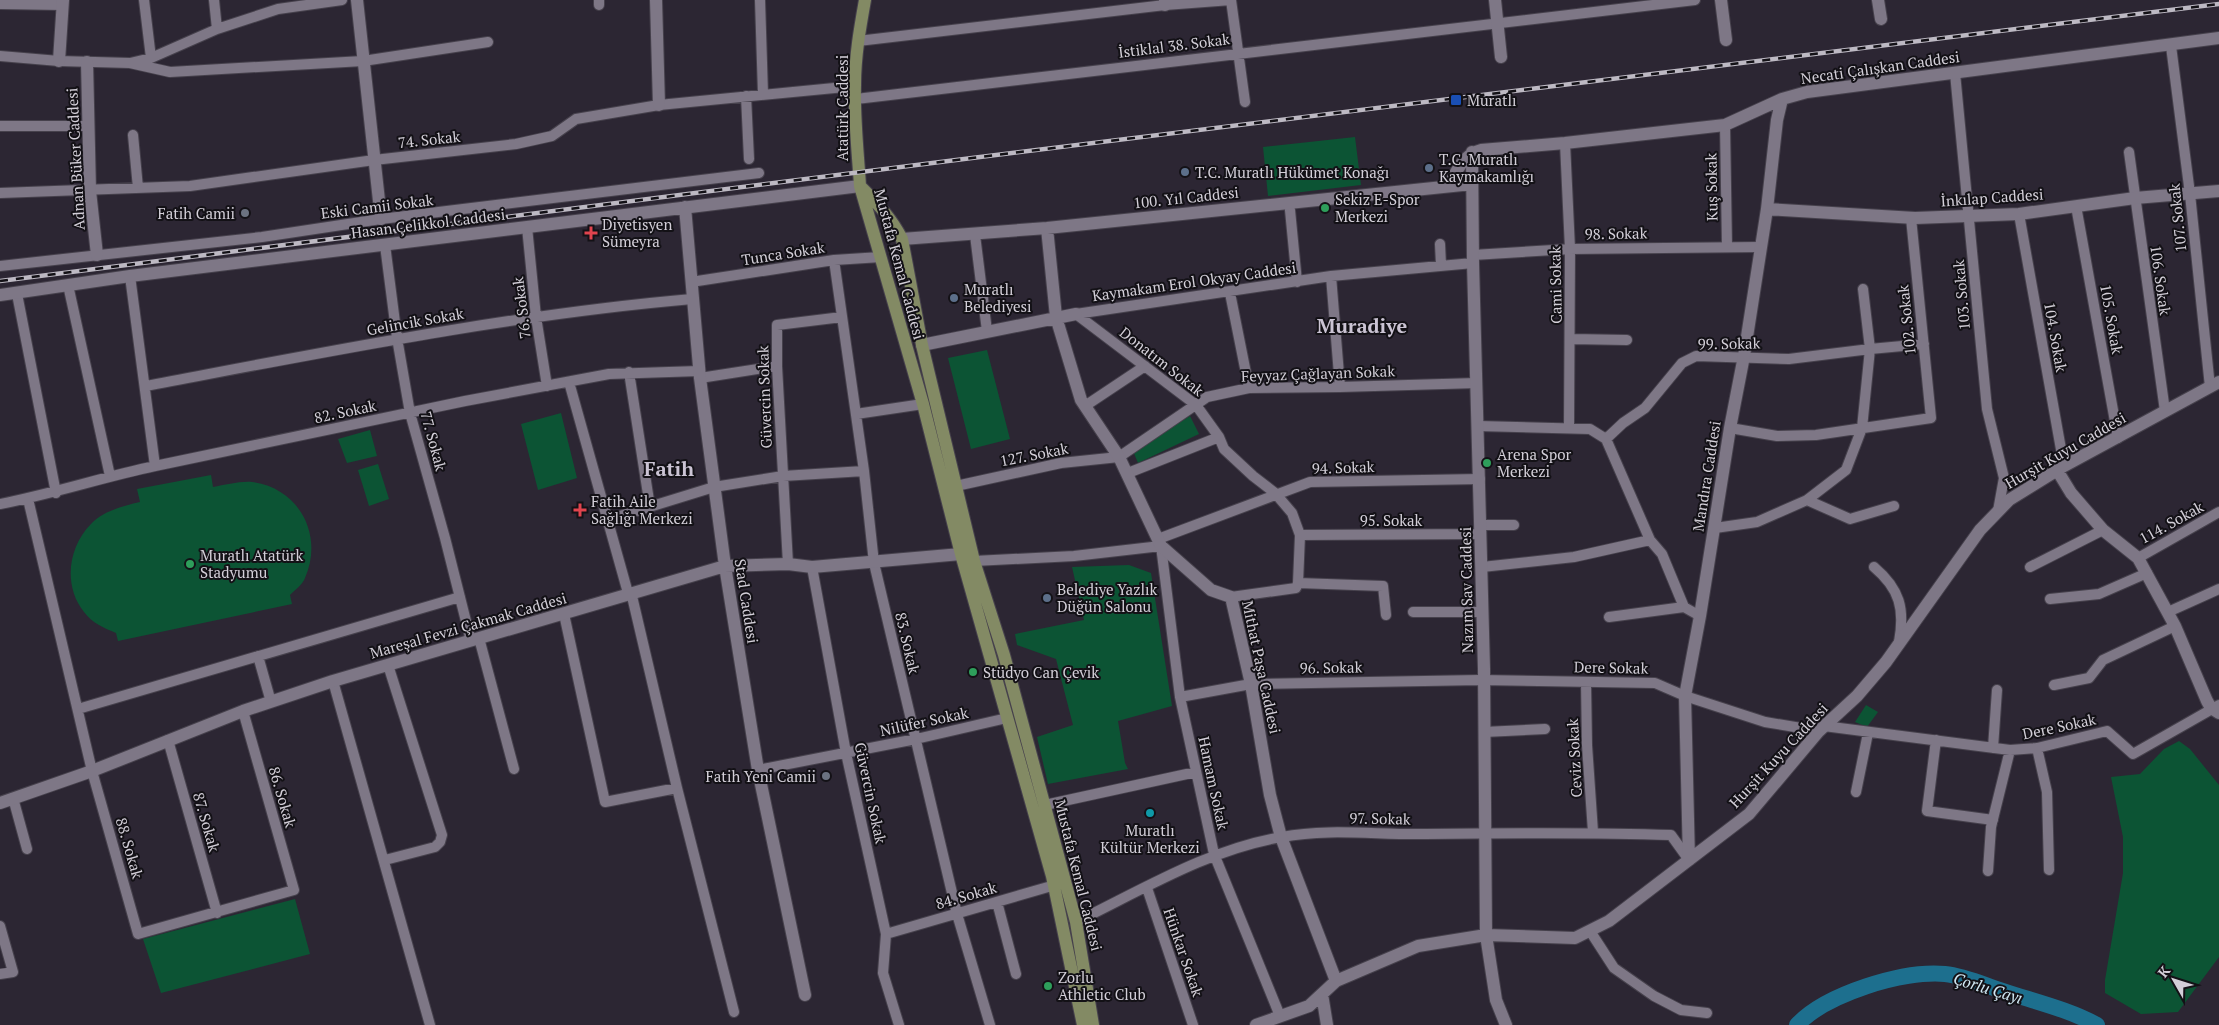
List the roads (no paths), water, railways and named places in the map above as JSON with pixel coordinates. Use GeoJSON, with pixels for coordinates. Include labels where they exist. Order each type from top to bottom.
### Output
{"type":"FeatureCollection","features":[{"type":"Feature","properties":{"kind":"main road","name":"Atatürk Caddesi"},"geometry":{"type":"LineString","coordinates":[[860,186],[855,92],[858,41],[865,0]]}},
{"type":"Feature","properties":{"kind":"main road","name":"Mustafa Kemal Caddesi"},"geometry":{"type":"LineString","coordinates":[[860,186],[877,203],[895,226],[903,244],[922,345],[974,561],[1004,655],[1076,922],[1093,1025]]}},
{"type":"Feature","properties":{"kind":"main road","name":"Mustafa Kemal Caddesi"},"geometry":{"type":"LineString","coordinates":[[860,186],[923,404],[961,554],[1054,885],[1083,1025]]}},
{"type":"Feature","properties":{"kind":"main road"},"geometry":{"type":"LineString","coordinates":[[874,231],[884,227],[895,226]]}},
{"type":"Feature","properties":{"kind":"main road"},"geometry":{"type":"LineString","coordinates":[[881,257],[892,255],[903,244]]}},
{"type":"Feature","properties":{"kind":"main road"},"geometry":{"type":"LineString","coordinates":[[961,554],[974,561]]}},
{"type":"Feature","properties":{"kind":"main road"},"geometry":{"type":"LineString","coordinates":[[990,658],[1004,655]]}},
{"type":"Feature","properties":{"kind":"main road"},"geometry":{"type":"LineString","coordinates":[[1013,737],[1026,734]]}},
{"type":"Feature","properties":{"kind":"street"},"geometry":{"type":"LineString","coordinates":[[144,0],[151,58]]}},
{"type":"Feature","properties":{"kind":"street"},"geometry":{"type":"LineString","coordinates":[[214,0],[217,29]]}},
{"type":"Feature","properties":{"kind":"street"},"geometry":{"type":"LineString","coordinates":[[130,63],[151,58],[278,4],[342,0]]}},
{"type":"Feature","properties":{"kind":"street"},"geometry":{"type":"LineString","coordinates":[[357,0],[381,219]]}},
{"type":"Feature","properties":{"kind":"street"},"geometry":{"type":"LineString","coordinates":[[656,0],[659,105]]}},
{"type":"Feature","properties":{"kind":"street"},"geometry":{"type":"LineString","coordinates":[[760,0],[763,94]]}},
{"type":"Feature","properties":{"kind":"street"},"geometry":{"type":"LineString","coordinates":[[858,41],[1165,2],[1231,0],[1245,102]]}},
{"type":"Feature","properties":{"kind":"street"},"geometry":{"type":"LineString","coordinates":[[1495,0],[1502,57]]}},
{"type":"Feature","properties":{"kind":"street","name":"İstiklal 38. Sokak"},"geometry":{"type":"LineString","coordinates":[[855,92],[1238,53],[1694,0]]}},
{"type":"Feature","properties":{"kind":"street"},"geometry":{"type":"LineString","coordinates":[[1721,0],[1726,40]]}},
{"type":"Feature","properties":{"kind":"street"},"geometry":{"type":"LineString","coordinates":[[1878,0],[1880,19]]}},
{"type":"Feature","properties":{"kind":"street"},"geometry":{"type":"LineString","coordinates":[[0,4],[63,2],[59,61]]}},
{"type":"Feature","properties":{"kind":"street","name":"Necati Çalışkan Caddesi"},"geometry":{"type":"LineString","coordinates":[[1477,151],[1725,125],[1782,99],[1807,92],[2171,46],[2219,38]]}},
{"type":"Feature","properties":{"kind":"street"},"geometry":{"type":"LineString","coordinates":[[0,56],[59,61],[130,63],[170,72],[364,61],[488,42]]}},
{"type":"Feature","properties":{"kind":"street","name":"107. Sokak"},"geometry":{"type":"LineString","coordinates":[[2171,46],[2215,384]]}},
{"type":"Feature","properties":{"kind":"street","name":"Adnan Büker Caddesi"},"geometry":{"type":"LineString","coordinates":[[87,62],[90,190],[97,255]]}},
{"type":"Feature","properties":{"kind":"street","name":"103. Sokak"},"geometry":{"type":"LineString","coordinates":[[1955,74],[1987,409],[2004,478],[1998,511]]}},
{"type":"Feature","properties":{"kind":"street","name":"74. Sokak"},"geometry":{"type":"LineString","coordinates":[[0,193],[190,186],[374,160],[516,144],[552,136],[576,119],[659,105],[763,94],[855,92]]}},
{"type":"Feature","properties":{"kind":"street"},"geometry":{"type":"LineString","coordinates":[[746,96],[749,159]]}},
{"type":"Feature","properties":{"kind":"street","name":"Mandıra Caddesi"},"geometry":{"type":"LineString","coordinates":[[1689,860],[1685,696],[1744,356],[1767,209],[1777,120],[1782,99]]}},
{"type":"Feature","properties":{"kind":"street","name":"Kuş Sokak"},"geometry":{"type":"LineString","coordinates":[[1725,125],[1728,247]]}},
{"type":"Feature","properties":{"kind":"street"},"geometry":{"type":"LineString","coordinates":[[0,126],[87,126]]}},
{"type":"Feature","properties":{"kind":"street"},"geometry":{"type":"LineString","coordinates":[[133,135],[138,188]]}},
{"type":"Feature","properties":{"kind":"street","name":"Cami Sokak"},"geometry":{"type":"LineString","coordinates":[[1565,143],[1570,249],[1571,339],[1569,427]]}},
{"type":"Feature","properties":{"kind":"street"},"geometry":{"type":"LineString","coordinates":[[1448,186],[1458,168],[1477,151]]}},
{"type":"Feature","properties":{"kind":"street","name":"Nazım Sav Caddesi"},"geometry":{"type":"LineString","coordinates":[[1477,151],[1472,184],[1483,612],[1486,935],[1496,1000],[1506,1025]]}},
{"type":"Feature","properties":{"kind":"street","name":"106. Sokak"},"geometry":{"type":"LineString","coordinates":[[2129,152],[2165,412]]}},
{"type":"Feature","properties":{"kind":"street","name":"Eski Camii Sokak"},"geometry":{"type":"LineString","coordinates":[[0,266],[262,237],[381,219],[759,174]]}},
{"type":"Feature","properties":{"kind":"street","name":"100. Yıl Caddesi"},"geometry":{"type":"LineString","coordinates":[[903,244],[1472,184]]}},
{"type":"Feature","properties":{"kind":"street","name":"Hasan Çelikkol Caddesi"},"geometry":{"type":"LineString","coordinates":[[0,295],[130,276],[860,186]]}},
{"type":"Feature","properties":{"kind":"street","name":"İnkılap Caddesi"},"geometry":{"type":"LineString","coordinates":[[1767,209],[1911,218],[1969,216],[2019,214],[2134,198],[2219,191]]}},
{"type":"Feature","properties":{"kind":"street","name":"105. Sokak"},"geometry":{"type":"LineString","coordinates":[[2076,206],[2118,438]]}},
{"type":"Feature","properties":{"kind":"street","name":"Stad Caddesi"},"geometry":{"type":"LineString","coordinates":[[685,207],[700,374],[725,566],[758,770],[805,995]]}},
{"type":"Feature","properties":{"kind":"street"},"geometry":{"type":"LineString","coordinates":[[1290,210],[1297,282]]}},
{"type":"Feature","properties":{"kind":"street","name":"104. Sokak"},"geometry":{"type":"LineString","coordinates":[[2019,214],[2060,468]]}},
{"type":"Feature","properties":{"kind":"street","name":"102. Sokak"},"geometry":{"type":"LineString","coordinates":[[1862,428],[1931,418],[1911,218]]}},
{"type":"Feature","properties":{"kind":"street","name":"76. Sokak"},"geometry":{"type":"LineString","coordinates":[[527,227],[536,317],[547,386]]}},
{"type":"Feature","properties":{"kind":"street","name":"Mithat Paşa Caddesi"},"geometry":{"type":"LineString","coordinates":[[1048,228],[1056,317],[1074,381],[1085,406],[1128,473],[1160,542],[1211,590],[1231,597],[1251,684],[1270,795],[1281,837],[1336,981]]}},
{"type":"Feature","properties":{"kind":"street"},"geometry":{"type":"LineString","coordinates":[[975,235],[987,331]]}},
{"type":"Feature","properties":{"kind":"street"},"geometry":{"type":"LineString","coordinates":[[1440,244],[1441,265]]}},
{"type":"Feature","properties":{"kind":"street","name":"77. Sokak"},"geometry":{"type":"LineString","coordinates":[[385,245],[397,338],[410,413],[460,597],[514,769]]}},
{"type":"Feature","properties":{"kind":"street","name":"98. Sokak"},"geometry":{"type":"LineString","coordinates":[[1473,259],[1570,249],[1760,247]]}},
{"type":"Feature","properties":{"kind":"street","name":"Tunca Sokak"},"geometry":{"type":"LineString","coordinates":[[691,282],[834,260],[881,257]]}},
{"type":"Feature","properties":{"kind":"street","name":"Kaymakam Erol Okyay Caddesi"},"geometry":{"type":"LineString","coordinates":[[922,345],[1056,317],[1230,293],[1331,276],[1441,265],[1473,259]]}},
{"type":"Feature","properties":{"kind":"street","name":"83. Sokak"},"geometry":{"type":"LineString","coordinates":[[834,260],[864,471],[874,563],[957,914],[990,1025]]}},
{"type":"Feature","properties":{"kind":"street"},"geometry":{"type":"LineString","coordinates":[[130,276],[155,466]]}},
{"type":"Feature","properties":{"kind":"street"},"geometry":{"type":"LineString","coordinates":[[1331,276],[1340,387]]}},
{"type":"Feature","properties":{"kind":"street"},"geometry":{"type":"LineString","coordinates":[[68,285],[110,476]]}},
{"type":"Feature","properties":{"kind":"street"},"geometry":{"type":"LineString","coordinates":[[1715,528],[1757,522],[1807,500],[1846,470],[1862,428],[1870,349],[1863,289]]}},
{"type":"Feature","properties":{"kind":"street"},"geometry":{"type":"LineString","coordinates":[[1230,293],[1249,388]]}},
{"type":"Feature","properties":{"kind":"street"},"geometry":{"type":"LineString","coordinates":[[18,299],[56,493]]}},
{"type":"Feature","properties":{"kind":"street","name":"Gelincik Sokak"},"geometry":{"type":"LineString","coordinates":[[145,386],[397,338],[618,305],[692,299]]}},
{"type":"Feature","properties":{"kind":"street","name":"Donatım Sokak"},"geometry":{"type":"LineString","coordinates":[[1076,314],[1196,405],[1219,437],[1224,448],[1253,476],[1276,493],[1292,513],[1300,535],[1297,585]]}},
{"type":"Feature","properties":{"kind":"street","name":"Güvercin Sokak"},"geometry":{"type":"LineString","coordinates":[[788,564],[777,366],[777,325],[842,316]]}},
{"type":"Feature","properties":{"kind":"street"},"geometry":{"type":"LineString","coordinates":[[1571,339],[1627,340]]}},
{"type":"Feature","properties":{"kind":"street","name":"99. Sokak"},"geometry":{"type":"LineString","coordinates":[[1606,439],[1623,423],[1645,408],[1682,363],[1696,356],[1744,356],[1789,359],[1924,344]]}},
{"type":"Feature","properties":{"kind":"street","name":"82. Sokak"},"geometry":{"type":"LineString","coordinates":[[0,504],[56,493],[110,476],[155,466],[609,374],[629,372],[700,374],[777,366]]}},
{"type":"Feature","properties":{"kind":"street"},"geometry":{"type":"LineString","coordinates":[[1085,406],[1145,366]]}},
{"type":"Feature","properties":{"kind":"street"},"geometry":{"type":"LineString","coordinates":[[629,372],[650,507]]}},
{"type":"Feature","properties":{"kind":"street"},"geometry":{"type":"LineString","coordinates":[[568,382],[629,593],[734,1012]]}},
{"type":"Feature","properties":{"kind":"street","name":"Feyyaz Çağlayan Sokak"},"geometry":{"type":"LineString","coordinates":[[1119,457],[1207,397],[1249,388],[1477,383]]}},
{"type":"Feature","properties":{"kind":"street","name":"Hurşit Kuyu Caddesi"},"geometry":{"type":"LineString","coordinates":[[1256,1025],[1309,1006],[1336,981],[1418,946],[1486,935],[1575,938],[1609,921],[1749,814],[1822,728],[1857,696],[1899,643],[1980,530],[2009,500],[2060,468],[2215,384]]}},
{"type":"Feature","properties":{"kind":"street"},"geometry":{"type":"LineString","coordinates":[[856,414],[923,404]]}},
{"type":"Feature","properties":{"kind":"street"},"geometry":{"type":"LineString","coordinates":[[1478,426],[1590,429],[1606,439],[1650,540],[1662,554],[1684,607]]}},
{"type":"Feature","properties":{"kind":"street"},"geometry":{"type":"LineString","coordinates":[[1730,428],[1777,436],[1816,435],[1862,428]]}},
{"type":"Feature","properties":{"kind":"street"},"geometry":{"type":"LineString","coordinates":[[1128,473],[1219,437]]}},
{"type":"Feature","properties":{"kind":"street","name":"127. Sokak"},"geometry":{"type":"LineString","coordinates":[[956,486],[1061,463],[1119,457]]}},
{"type":"Feature","properties":{"kind":"street"},"geometry":{"type":"LineString","coordinates":[[2060,468],[2070,493],[2103,530],[2138,558],[2168,612],[2216,709]]}},
{"type":"Feature","properties":{"kind":"street"},"geometry":{"type":"LineString","coordinates":[[607,520],[714,487],[783,476],[864,471]]}},
{"type":"Feature","properties":{"kind":"street","name":"94. Sokak"},"geometry":{"type":"LineString","coordinates":[[974,561],[1074,556],[1160,542],[1276,493],[1310,482],[1480,479]]}},
{"type":"Feature","properties":{"kind":"street","name":"88. Sokak"},"geometry":{"type":"LineString","coordinates":[[28,498],[92,771],[138,934],[217,913]]}},
{"type":"Feature","properties":{"kind":"street"},"geometry":{"type":"LineString","coordinates":[[1807,500],[1850,519],[1894,506]]}},
{"type":"Feature","properties":{"kind":"street","name":"114. Sokak"},"geometry":{"type":"LineString","coordinates":[[2138,558],[2219,512]]}},
{"type":"Feature","properties":{"kind":"street","name":"95. Sokak"},"geometry":{"type":"LineString","coordinates":[[1300,535],[1481,530],[1514,525]]}},
{"type":"Feature","properties":{"kind":"street"},"geometry":{"type":"LineString","coordinates":[[2030,568],[2103,530]]}},
{"type":"Feature","properties":{"kind":"street"},"geometry":{"type":"LineString","coordinates":[[1482,567],[1574,557],[1650,540]]}},
{"type":"Feature","properties":{"kind":"street","name":"Hamam Sokak"},"geometry":{"type":"LineString","coordinates":[[1160,542],[1180,697],[1214,854],[1280,1016]]}},
{"type":"Feature","properties":{"kind":"street","name":"Mareşal Fevzi Çakmak Caddesi"},"geometry":{"type":"LineString","coordinates":[[0,803],[92,771],[243,712],[333,681],[725,566],[788,564],[812,567],[961,554]]}},
{"type":"Feature","properties":{"kind":"street","name":"Güvercin Sokak"},"geometry":{"type":"LineString","coordinates":[[812,567],[846,753],[886,934],[883,973],[899,1025]]}},
{"type":"Feature","properties":{"kind":"street"},"geometry":{"type":"LineString","coordinates":[[1874,567],[1894,586],[1900,603],[1903,621],[1899,643]]}},
{"type":"Feature","properties":{"kind":"street"},"geometry":{"type":"LineString","coordinates":[[2050,599],[2099,594],[2147,573]]}},
{"type":"Feature","properties":{"kind":"street"},"geometry":{"type":"LineString","coordinates":[[1231,597],[1297,585],[1383,586],[1386,615]]}},
{"type":"Feature","properties":{"kind":"street"},"geometry":{"type":"LineString","coordinates":[[2168,612],[2219,589]]}},
{"type":"Feature","properties":{"kind":"street"},"geometry":{"type":"LineString","coordinates":[[78,709],[460,597]]}},
{"type":"Feature","properties":{"kind":"street"},"geometry":{"type":"LineString","coordinates":[[1609,617],[1684,607],[1700,616]]}},
{"type":"Feature","properties":{"kind":"street"},"geometry":{"type":"LineString","coordinates":[[1412,612],[1483,612]]}},
{"type":"Feature","properties":{"kind":"street"},"geometry":{"type":"LineString","coordinates":[[564,614],[605,802],[678,788]]}},
{"type":"Feature","properties":{"kind":"street"},"geometry":{"type":"LineString","coordinates":[[2054,684],[2089,678],[2103,660],[2175,626]]}},
{"type":"Feature","properties":{"kind":"street"},"geometry":{"type":"LineString","coordinates":[[258,656],[271,702]]}},
{"type":"Feature","properties":{"kind":"street"},"geometry":{"type":"LineString","coordinates":[[385,860],[435,847],[440,842],[442,835],[388,665]]}},
{"type":"Feature","properties":{"kind":"street","name":"96. Sokak"},"geometry":{"type":"LineString","coordinates":[[1180,697],[1251,684],[1484,680]]}},
{"type":"Feature","properties":{"kind":"street","name":"Dere Sokak"},"geometry":{"type":"LineString","coordinates":[[1484,680],[1655,683],[1685,696],[1765,722],[1936,740],[2010,750],[2037,748],[2107,731],[2133,754],[2216,709]]}},
{"type":"Feature","properties":{"kind":"street"},"geometry":{"type":"LineString","coordinates":[[333,681],[430,1025]]}},
{"type":"Feature","properties":{"kind":"street","name":"Ceviz Sokak"},"geometry":{"type":"LineString","coordinates":[[1586,682],[1587,745],[1593,832]]}},
{"type":"Feature","properties":{"kind":"street"},"geometry":{"type":"LineString","coordinates":[[1993,748],[1997,690]]}},
{"type":"Feature","properties":{"kind":"street","name":"86. Sokak"},"geometry":{"type":"LineString","coordinates":[[217,913],[294,890],[243,712]]}},
{"type":"Feature","properties":{"kind":"street","name":"Nilüfer Sokak"},"geometry":{"type":"LineString","coordinates":[[758,770],[1007,718]]}},
{"type":"Feature","properties":{"kind":"street"},"geometry":{"type":"LineString","coordinates":[[1484,732],[1545,730]]}},
{"type":"Feature","properties":{"kind":"street"},"geometry":{"type":"LineString","coordinates":[[1856,792],[1868,733]]}},
{"type":"Feature","properties":{"kind":"street","name":"87. Sokak"},"geometry":{"type":"LineString","coordinates":[[168,740],[217,913]]}},
{"type":"Feature","properties":{"kind":"street"},"geometry":{"type":"LineString","coordinates":[[1936,740],[1927,811],[1993,820]]}},
{"type":"Feature","properties":{"kind":"street"},"geometry":{"type":"LineString","coordinates":[[2037,748],[2047,792],[2049,870]]}},
{"type":"Feature","properties":{"kind":"street"},"geometry":{"type":"LineString","coordinates":[[1988,871],[1993,820],[2010,750]]}},
{"type":"Feature","properties":{"kind":"street"},"geometry":{"type":"LineString","coordinates":[[1045,805],[1196,772]]}},
{"type":"Feature","properties":{"kind":"street"},"geometry":{"type":"LineString","coordinates":[[13,798],[27,849]]}},
{"type":"Feature","properties":{"kind":"street","name":"97. Sokak"},"geometry":{"type":"LineString","coordinates":[[1076,922],[1214,854],[1281,837],[1327,832],[1593,832],[1670,835],[1689,860]]}},
{"type":"Feature","properties":{"kind":"street","name":"84. Sokak"},"geometry":{"type":"LineString","coordinates":[[886,934],[1054,885]]}},
{"type":"Feature","properties":{"kind":"street","name":"Hünkar Sokak"},"geometry":{"type":"LineString","coordinates":[[1147,888],[1194,1025]]}},
{"type":"Feature","properties":{"kind":"street"},"geometry":{"type":"LineString","coordinates":[[997,902],[1016,974]]}},
{"type":"Feature","properties":{"kind":"street"},"geometry":{"type":"LineString","coordinates":[[0,926],[13,972],[0,974]]}},
{"type":"Feature","properties":{"kind":"street"},"geometry":{"type":"LineString","coordinates":[[1590,931],[1614,968],[1654,996],[1681,1010],[1707,1013]]}},
{"type":"Feature","properties":{"kind":"street"},"geometry":{"type":"LineString","coordinates":[[1322,994],[1327,1025]]}},
{"type":"Feature","properties":{"kind":"waterway","name":"Çorlu Çayı"},"geometry":{"type":"LineString","coordinates":[[1797,1025],[1826,1003],[1845,994],[1887,980],[1928,974],[1945,974],[1966,978],[2062,1010],[2097,1025]]}},
{"type":"Feature","properties":{"kind":"railway"},"geometry":{"type":"LineString","coordinates":[[0,281],[972,158],[2219,4]]}},
{"type":"Feature","properties":{"kind":"place","name":"Muratlı"},"geometry":{"type":"Point","coordinates":[1456,100]}},
{"type":"Feature","properties":{"kind":"place","name":"T.C. Muratlı Kaymakamlığı"},"geometry":{"type":"Point","coordinates":[1429,168]}},
{"type":"Feature","properties":{"kind":"place","name":"T.C. Muratlı Hükümet Konağı"},"geometry":{"type":"Point","coordinates":[1185,172]}},
{"type":"Feature","properties":{"kind":"place","name":"Sekiz E-Spor Merkezi"},"geometry":{"type":"Point","coordinates":[1325,208]}},
{"type":"Feature","properties":{"kind":"place","name":"Fatih Camii"},"geometry":{"type":"Point","coordinates":[245,213]}},
{"type":"Feature","properties":{"kind":"place","name":"Diyetisyen Sümeyra"},"geometry":{"type":"Point","coordinates":[591,233]}},
{"type":"Feature","properties":{"kind":"place","name":"Muratlı Belediyesi"},"geometry":{"type":"Point","coordinates":[954,298]}},
{"type":"Feature","properties":{"kind":"place","name":"Arena Spor Merkezi"},"geometry":{"type":"Point","coordinates":[1487,463]}},
{"type":"Feature","properties":{"kind":"place","name":"Fatih Aile Sağlığı Merkezi"},"geometry":{"type":"Point","coordinates":[580,510]}},
{"type":"Feature","properties":{"kind":"place","name":"Muratlı Atatürk Stadyumu"},"geometry":{"type":"Point","coordinates":[190,564]}},
{"type":"Feature","properties":{"kind":"place","name":"Belediye Yazlık Düğün Salonu"},"geometry":{"type":"Point","coordinates":[1047,598]}},
{"type":"Feature","properties":{"kind":"place","name":"Stüdyo Can Çevik"},"geometry":{"type":"Point","coordinates":[973,672]}},
{"type":"Feature","properties":{"kind":"place","name":"Fatih Yeni Camii"},"geometry":{"type":"Point","coordinates":[826,776]}},
{"type":"Feature","properties":{"kind":"place","name":"Muratlı Kültür Merkezi"},"geometry":{"type":"Point","coordinates":[1150,813]}},
{"type":"Feature","properties":{"kind":"place","name":"Zorlu Athletic Club"},"geometry":{"type":"Point","coordinates":[1048,986]}},
{"type":"Feature","properties":{"kind":"district","name":"Muradiye"},"geometry":{"type":"Point","coordinates":[1362,325]}},
{"type":"Feature","properties":{"kind":"district","name":"Fatih"},"geometry":{"type":"Point","coordinates":[669,468]}}]}
